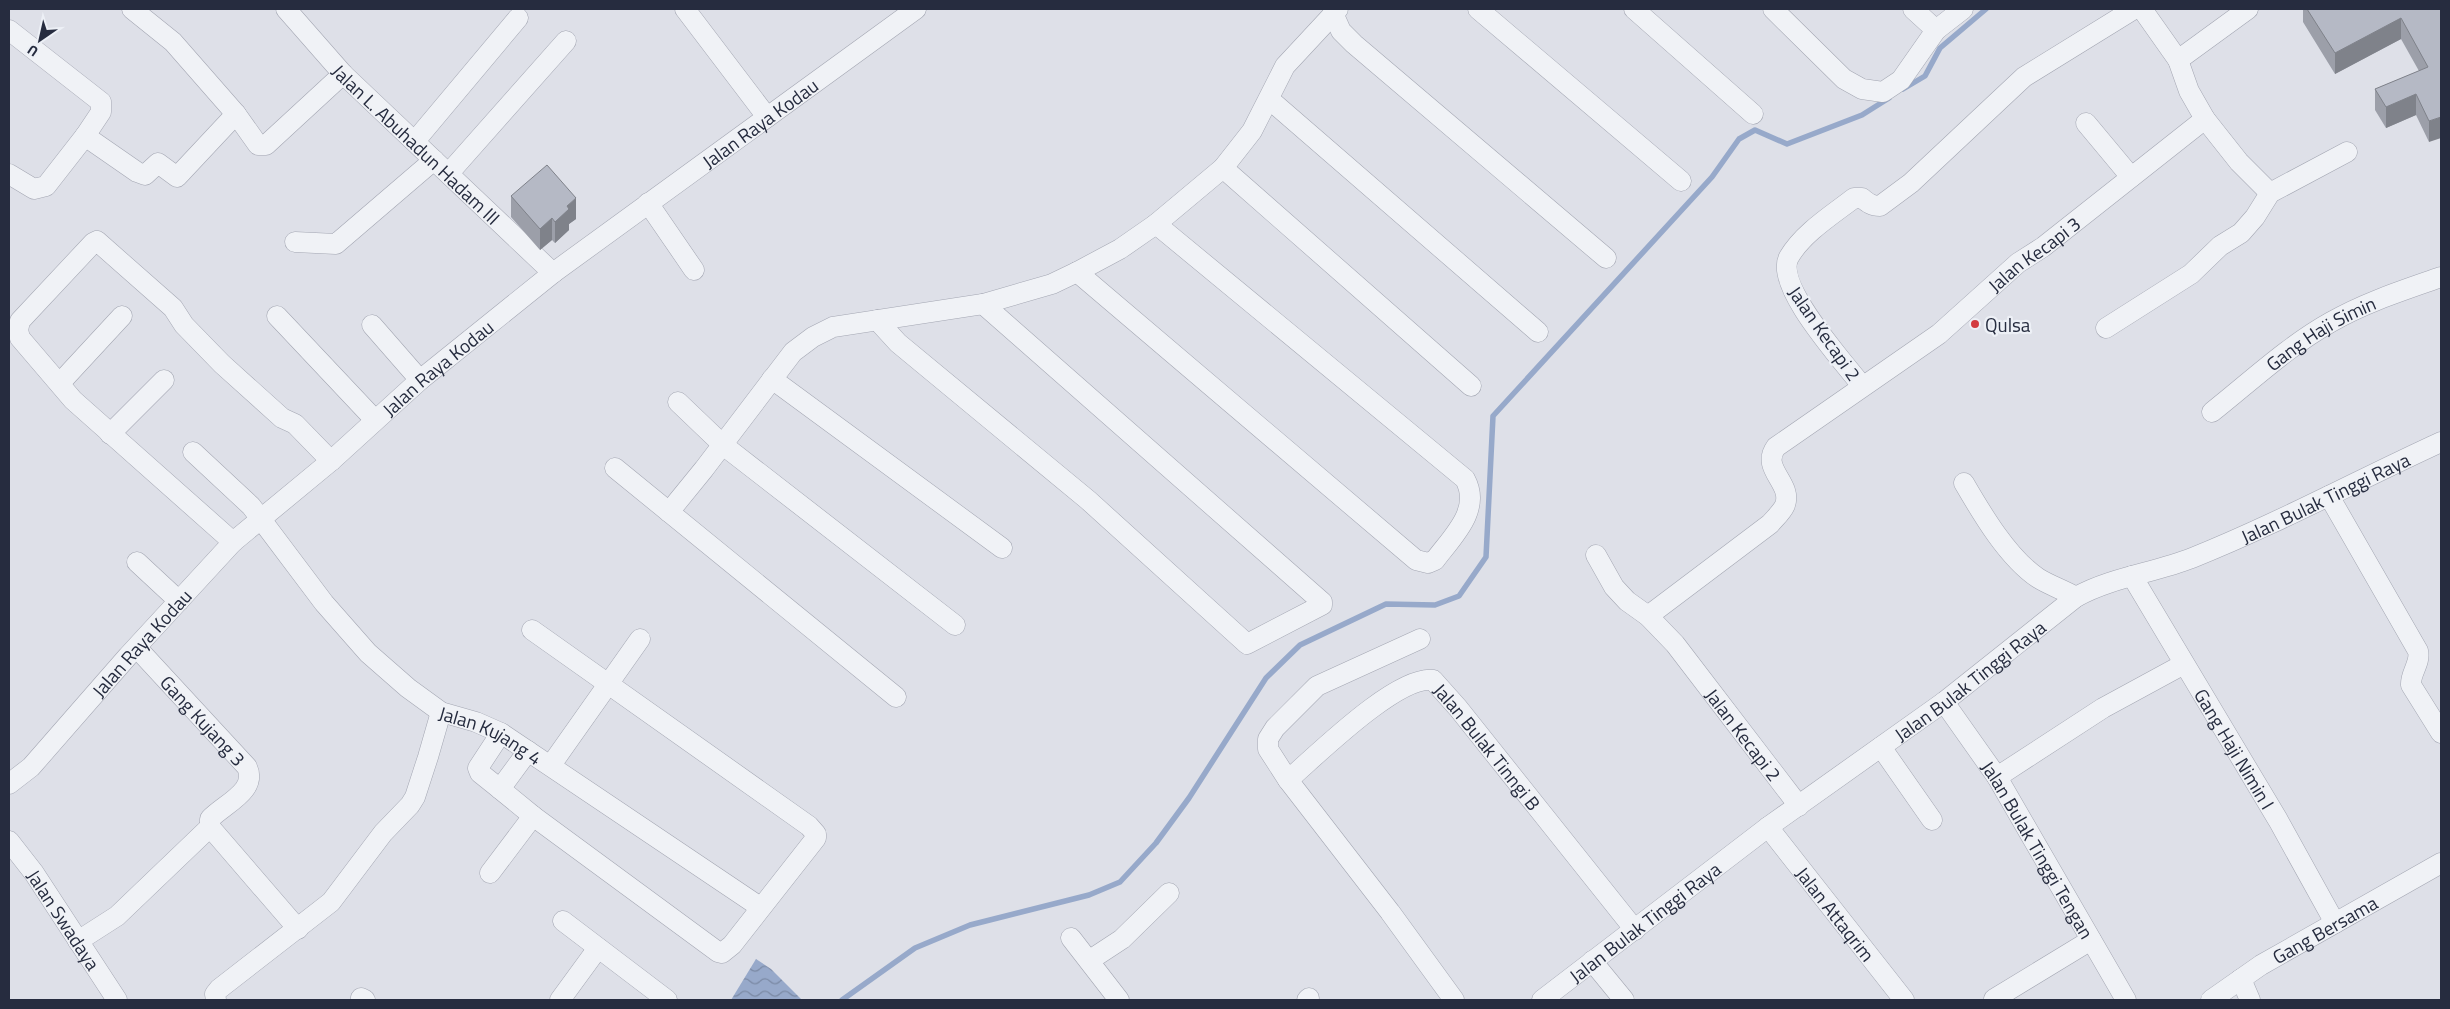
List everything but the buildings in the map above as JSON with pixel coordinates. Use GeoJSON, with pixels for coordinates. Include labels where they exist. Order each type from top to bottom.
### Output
{"type":"FeatureCollection","features":[{"type":"Feature","properties":{"kind":"street"},"geometry":{"type":"LineString","coordinates":[[132,9],[173,42],[236,114],[258,145],[266,145],[343,74]]}},
{"type":"Feature","properties":{"kind":"street","name":"Jalan L. Abuhadun Hadam III"},"geometry":{"type":"LineString","coordinates":[[286,9],[343,74],[553,273]]}},
{"type":"Feature","properties":{"kind":"street"},"geometry":{"type":"LineString","coordinates":[[685,9],[767,117]]}},
{"type":"Feature","properties":{"kind":"street","name":"Jalan Raya Kodau"},"geometry":{"type":"LineString","coordinates":[[9,784],[31,767],[233,542],[331,461],[420,380],[553,273],[767,117],[895,15],[916,9]]}},
{"type":"Feature","properties":{"kind":"street"},"geometry":{"type":"LineString","coordinates":[[1478,9],[1681,181]]}},
{"type":"Feature","properties":{"kind":"street"},"geometry":{"type":"LineString","coordinates":[[1634,9],[1753,114]]}},
{"type":"Feature","properties":{"kind":"street"},"geometry":{"type":"LineString","coordinates":[[1773,9],[1844,79],[1862,89],[1883,92],[1901,80],[1936,30],[1964,9]]}},
{"type":"Feature","properties":{"kind":"street"},"geometry":{"type":"LineString","coordinates":[[1913,9],[1936,30]]}},
{"type":"Feature","properties":{"kind":"street","name":"Jalan Kecapi 2"},"geometry":{"type":"LineString","coordinates":[[1648,616],[1770,524],[1785,505],[1786,497],[1784,488],[1771,464],[1772,452],[1862,386],[1802,308],[1788,282],[1785,270],[1788,258],[1801,241],[1854,198],[1862,198],[1870,205],[1880,206],[1887,202],[1911,183],[2024,77],[2134,9]]}},
{"type":"Feature","properties":{"kind":"street"},"geometry":{"type":"LineString","coordinates":[[2142,9],[2178,60],[2189,90],[2205,119],[2238,162],[2270,193]]}},
{"type":"Feature","properties":{"kind":"street"},"geometry":{"type":"LineString","coordinates":[[2178,60],[2248,9]]}},
{"type":"Feature","properties":{"kind":"street"},"geometry":{"type":"LineString","coordinates":[[669,512],[723,445],[793,352],[813,337],[833,327],[983,304],[1052,284],[1120,248],[1156,224],[1223,168],[1252,131],[1285,66],[1335,11]]}},
{"type":"Feature","properties":{"kind":"street"},"geometry":{"type":"LineString","coordinates":[[1335,11],[1341,31],[1354,44],[1606,258]]}},
{"type":"Feature","properties":{"kind":"street"},"geometry":{"type":"LineString","coordinates":[[415,141],[518,18]]}},
{"type":"Feature","properties":{"kind":"street"},"geometry":{"type":"LineString","coordinates":[[9,30],[101,102],[100,112],[85,136],[46,186],[34,189],[11,182]]}},
{"type":"Feature","properties":{"kind":"street"},"geometry":{"type":"LineString","coordinates":[[449,173],[566,41]]}},
{"type":"Feature","properties":{"kind":"street"},"geometry":{"type":"LineString","coordinates":[[1269,99],[1538,332]]}},
{"type":"Feature","properties":{"kind":"street"},"geometry":{"type":"LineString","coordinates":[[85,136],[137,172],[145,175],[158,163],[177,177],[236,114]]}},
{"type":"Feature","properties":{"kind":"street","name":"Jalan Kecapi 3"},"geometry":{"type":"LineString","coordinates":[[1862,386],[1939,334],[2018,263],[2043,247],[2205,119]]}},
{"type":"Feature","properties":{"kind":"street"},"geometry":{"type":"LineString","coordinates":[[2086,123],[2131,177]]}},
{"type":"Feature","properties":{"kind":"street"},"geometry":{"type":"LineString","coordinates":[[2106,328],[2191,274],[2220,246],[2241,233],[2256,217],[2270,193],[2347,152]]}},
{"type":"Feature","properties":{"kind":"street"},"geometry":{"type":"LineString","coordinates":[[295,242],[336,244],[434,160]]}},
{"type":"Feature","properties":{"kind":"street"},"geometry":{"type":"LineString","coordinates":[[1223,168],[1471,386]]}},
{"type":"Feature","properties":{"kind":"street"},"geometry":{"type":"LineString","coordinates":[[648,203],[694,270]]}},
{"type":"Feature","properties":{"kind":"street"},"geometry":{"type":"LineString","coordinates":[[1077,272],[1416,560],[1428,563],[1435,560],[1466,519],[1471,501],[1469,486],[1465,479],[1156,224]]}},
{"type":"Feature","properties":{"kind":"street"},"geometry":{"type":"LineString","coordinates":[[233,542],[73,400],[20,338],[13,322],[33,307],[93,243],[97,241],[161,296],[222,364],[282,418],[295,424],[331,461]]}},
{"type":"Feature","properties":{"kind":"street","name":"Gang Haji Simin"},"geometry":{"type":"LineString","coordinates":[[2212,412],[2296,346],[2330,322],[2383,297],[2441,277]]}},
{"type":"Feature","properties":{"kind":"street"},"geometry":{"type":"LineString","coordinates":[[877,320],[898,342],[1088,500],[1247,644],[1322,605],[1322,602],[983,304]]}},
{"type":"Feature","properties":{"kind":"street"},"geometry":{"type":"LineString","coordinates":[[60,383],[122,316]]}},
{"type":"Feature","properties":{"kind":"street"},"geometry":{"type":"LineString","coordinates":[[277,316],[375,420]]}},
{"type":"Feature","properties":{"kind":"street"},"geometry":{"type":"LineString","coordinates":[[372,325],[420,380]]}},
{"type":"Feature","properties":{"kind":"street"},"geometry":{"type":"LineString","coordinates":[[772,379],[1002,548]]}},
{"type":"Feature","properties":{"kind":"street"},"geometry":{"type":"LineString","coordinates":[[110,434],[164,380]]}},
{"type":"Feature","properties":{"kind":"street"},"geometry":{"type":"LineString","coordinates":[[678,402],[723,445],[954,625]]}},
{"type":"Feature","properties":{"kind":"street","name":"Jalan Bulak Tinggi Raya"},"geometry":{"type":"LineString","coordinates":[[1542,1000],[1768,827],[1944,702],[2076,596],[2094,587],[2191,558],[2330,496],[2441,442]]}},
{"type":"Feature","properties":{"kind":"street","name":"Jalan Kujang 4"},"geometry":{"type":"LineString","coordinates":[[193,452],[251,506],[324,603],[368,653],[408,688],[441,712],[476,722],[501,733],[760,907]]}},
{"type":"Feature","properties":{"kind":"street"},"geometry":{"type":"LineString","coordinates":[[615,468],[896,697]]}},
{"type":"Feature","properties":{"kind":"street"},"geometry":{"type":"LineString","coordinates":[[1964,483],[1986,523],[2022,564],[2036,577],[2076,596]]}},
{"type":"Feature","properties":{"kind":"street"},"geometry":{"type":"LineString","coordinates":[[2330,496],[2418,652],[2420,657],[2410,679],[2410,685],[2441,733]]}},
{"type":"Feature","properties":{"kind":"street","name":"Jalan Kecapi 2"},"geometry":{"type":"LineString","coordinates":[[1596,555],[1614,587],[1627,601],[1648,616],[1675,644],[1798,806]]}},
{"type":"Feature","properties":{"kind":"street"},"geometry":{"type":"LineString","coordinates":[[137,562],[179,601]]}},
{"type":"Feature","properties":{"kind":"street","name":"Gang Haji Nimin I"},"geometry":{"type":"LineString","coordinates":[[2132,576],[2278,820],[2335,923]]}},
{"type":"Feature","properties":{"kind":"street"},"geometry":{"type":"LineString","coordinates":[[501,733],[478,768],[480,773],[533,816],[718,952],[727,950],[816,838],[816,834],[809,826],[532,630]]}},
{"type":"Feature","properties":{"kind":"street"},"geometry":{"type":"LineString","coordinates":[[551,765],[640,639]]}},
{"type":"Feature","properties":{"kind":"street"},"geometry":{"type":"LineString","coordinates":[[1420,639],[1316,686],[1274,728],[1268,739],[1268,749],[1288,780],[1390,912],[1454,1000]]}},
{"type":"Feature","properties":{"kind":"street","name":"Gang Kujang 3"},"geometry":{"type":"LineString","coordinates":[[137,648],[249,771],[248,782],[243,791],[210,819],[210,827]]}},
{"type":"Feature","properties":{"kind":"street"},"geometry":{"type":"LineString","coordinates":[[1996,777],[2104,708],[2184,664]]}},
{"type":"Feature","properties":{"kind":"street","name":"Jalan Bulak Tinngi B"},"geometry":{"type":"LineString","coordinates":[[1288,780],[1357,720],[1384,700],[1416,682],[1433,680],[1448,696],[1635,930]]}},
{"type":"Feature","properties":{"kind":"street","name":"Jalan Bulak Tinggi Tengan"},"geometry":{"type":"LineString","coordinates":[[1944,702],[1996,777],[2126,1000]]}},
{"type":"Feature","properties":{"kind":"street"},"geometry":{"type":"LineString","coordinates":[[216,1000],[215,994],[219,989],[298,930],[331,902],[383,833],[410,805],[426,765],[441,712]]}},
{"type":"Feature","properties":{"kind":"street"},"geometry":{"type":"LineString","coordinates":[[1881,747],[1932,820]]}},
{"type":"Feature","properties":{"kind":"street"},"geometry":{"type":"LineString","coordinates":[[500,788],[528,751]]}},
{"type":"Feature","properties":{"kind":"street"},"geometry":{"type":"LineString","coordinates":[[490,873],[533,816]]}},
{"type":"Feature","properties":{"kind":"street"},"geometry":{"type":"LineString","coordinates":[[78,941],[117,916],[210,827],[298,930]]}},
{"type":"Feature","properties":{"kind":"street","name":"Jalan Attaqrim"},"geometry":{"type":"LineString","coordinates":[[1768,827],[1904,1000]]}},
{"type":"Feature","properties":{"kind":"street","name":"Jalan Swadaya"},"geometry":{"type":"LineString","coordinates":[[9,842],[34,873],[117,1000]]}},
{"type":"Feature","properties":{"kind":"street","name":"Gang Bersama"},"geometry":{"type":"LineString","coordinates":[[2211,1000],[2261,965],[2441,863]]}},
{"type":"Feature","properties":{"kind":"street"},"geometry":{"type":"LineString","coordinates":[[1090,960],[1122,939],[1169,893]]}},
{"type":"Feature","properties":{"kind":"street"},"geometry":{"type":"LineString","coordinates":[[563,921],[667,1000]]}},
{"type":"Feature","properties":{"kind":"street"},"geometry":{"type":"LineString","coordinates":[[1071,938],[1090,960],[1119,1000]]}},
{"type":"Feature","properties":{"kind":"street"},"geometry":{"type":"LineString","coordinates":[[1994,999],[2091,940]]}},
{"type":"Feature","properties":{"kind":"street"},"geometry":{"type":"LineString","coordinates":[[560,1000],[598,948]]}},
{"type":"Feature","properties":{"kind":"street"},"geometry":{"type":"LineString","coordinates":[[1592,961],[1624,1000]]}},
{"type":"Feature","properties":{"kind":"street"},"geometry":{"type":"LineString","coordinates":[[2241,979],[2250,1000]]}},
{"type":"Feature","properties":{"kind":"water"},"geometry":{"type":"Polygon","coordinates":[[[756,959],[771,969],[802,1000],[731,1000],[756,959]]]}},
{"type":"Feature","properties":{"kind":"waterway"},"geometry":{"type":"LineString","coordinates":[[1903,89],[1925,76],[1940,48],[1986,9]]}},
{"type":"Feature","properties":{"kind":"waterway"},"geometry":{"type":"LineString","coordinates":[[842,1000],[915,948],[970,925],[1089,895],[1120,882],[1156,843],[1189,798],[1266,678],[1300,645],[1386,604],[1435,605],[1459,596],[1486,557],[1493,416],[1712,177],[1739,139],[1755,130],[1787,144],[1862,115],[1889,98]]}},
{"type":"Feature","properties":{"kind":"place","name":"Qulsa"},"geometry":{"type":"Point","coordinates":[1975,324]}}]}
